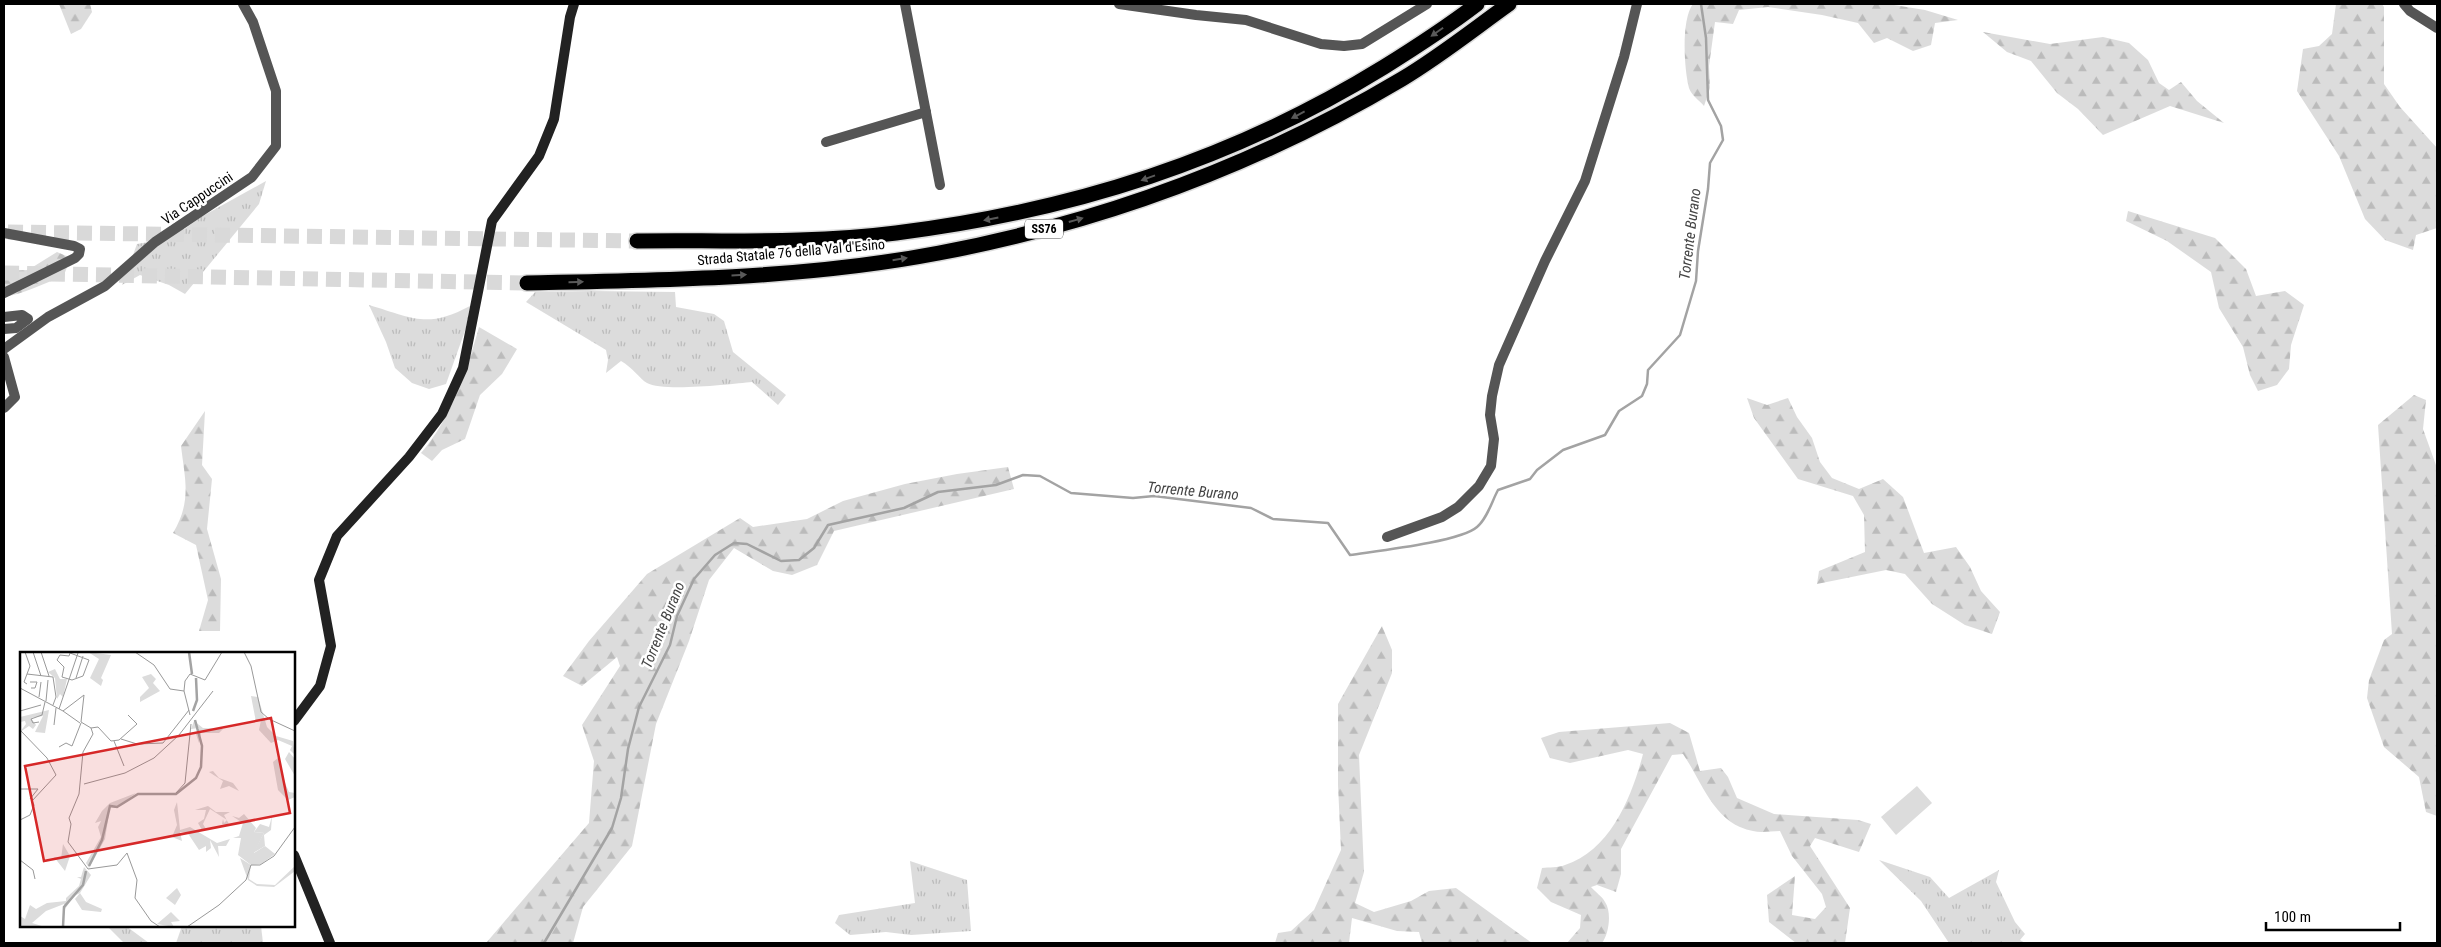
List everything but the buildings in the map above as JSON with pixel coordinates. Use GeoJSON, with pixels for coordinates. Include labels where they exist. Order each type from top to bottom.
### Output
{"type":"FeatureCollection","features":[{"type":"Feature","properties":{"kind":"highway","name":"Strada Statale 76 della Val d'Esino"},"geometry":{"type":"LineString","coordinates":[[637,241],[776,240],[895,233],[984,220],[1045,208],[1134,183],[1218,153],[1280,125],[1357,83],[1422,43],[1477,4]]}},
{"type":"Feature","properties":{"kind":"highway","name":"Strada Statale 76 della Val d'Esino"},"geometry":{"type":"LineString","coordinates":[[528,283],[627,281],[807,270],[940,253],[1043,230],[1144,200],[1243,162],[1308,132],[1410,74],[1509,4]]}},
{"type":"Feature","properties":{"kind":"main road"},"geometry":{"type":"LineString","coordinates":[[295,720],[320,686],[331,646],[319,580],[337,536],[409,457],[442,414],[464,368],[492,221],[539,156],[554,119],[570,17],[574,4]]}},
{"type":"Feature","properties":{"kind":"main road"},"geometry":{"type":"LineString","coordinates":[[295,857],[330,943]]}},
{"type":"Feature","properties":{"kind":"street","name":"Via Cappuccini"},"geometry":{"type":"LineString","coordinates":[[4,349],[48,317],[105,286],[155,242],[252,177],[276,146],[276,91],[253,22],[243,4]]}},
{"type":"Feature","properties":{"kind":"street"},"geometry":{"type":"LineString","coordinates":[[905,4],[940,185]]}},
{"type":"Feature","properties":{"kind":"street"},"geometry":{"type":"LineString","coordinates":[[1118,4],[1246,20],[1321,44],[1344,46],[1362,44],[1427,4]]}},
{"type":"Feature","properties":{"kind":"street"},"geometry":{"type":"LineString","coordinates":[[1387,537],[1442,518],[1458,507],[1479,486],[1491,466],[1494,439],[1490,415],[1499,365],[1545,261],[1585,181],[1624,57],[1637,4]]}},
{"type":"Feature","properties":{"kind":"street"},"geometry":{"type":"LineString","coordinates":[[2404,4],[2410,11],[2437,28]]}},
{"type":"Feature","properties":{"kind":"street"},"geometry":{"type":"LineString","coordinates":[[826,142],[926,112]]}},
{"type":"Feature","properties":{"kind":"street"},"geometry":{"type":"LineString","coordinates":[[4,233],[74,246],[80,249],[79,254],[75,258],[4,293]]}},
{"type":"Feature","properties":{"kind":"street"},"geometry":{"type":"LineString","coordinates":[[4,317],[22,315],[28,319],[16,328],[4,328]]}},
{"type":"Feature","properties":{"kind":"street"},"geometry":{"type":"LineString","coordinates":[[4,357],[15,397],[4,408]]}},
{"type":"Feature","properties":{"kind":"green space"},"geometry":{"type":"Polygon","coordinates":[[[59,4],[90,4],[92,12],[81,29],[71,34],[59,4]]]}},
{"type":"Feature","properties":{"kind":"green space"},"geometry":{"type":"Polygon","coordinates":[[[1693,4],[1888,4],[1925,10],[1958,20],[1935,23],[1931,45],[1913,51],[1887,38],[1874,43],[1858,23],[1822,15],[1768,7],[1739,10],[1733,24],[1715,22],[1709,66],[1710,88],[1704,106],[1690,91],[1687,80],[1685,32],[1689,11],[1693,4]]]}},
{"type":"Feature","properties":{"kind":"green space"},"geometry":{"type":"Polygon","coordinates":[[[2336,4],[2382,4],[2384,7],[2384,84],[2400,107],[2437,148],[2437,228],[2416,235],[2413,250],[2385,240],[2365,219],[2339,156],[2297,91],[2303,49],[2319,46],[2332,34],[2336,4]]]}},
{"type":"Feature","properties":{"kind":"green space"},"geometry":{"type":"Polygon","coordinates":[[[1983,32],[2050,44],[2103,37],[2129,43],[2148,60],[2159,83],[2169,90],[2181,82],[2197,101],[2224,123],[2170,106],[2103,135],[2078,109],[2057,93],[2031,61],[2007,52],[1983,32]]]}},
{"type":"Feature","properties":{"kind":"green space"},"geometry":{"type":"Polygon","coordinates":[[[266,181],[259,204],[185,294],[169,285],[140,275],[122,285],[137,244],[172,238],[201,217],[266,181]]]}},
{"type":"Feature","properties":{"kind":"green space"},"geometry":{"type":"Polygon","coordinates":[[[2128,211],[2215,238],[2246,269],[2256,296],[2285,291],[2304,305],[2291,345],[2289,369],[2277,385],[2258,391],[2250,375],[2243,347],[2219,308],[2211,272],[2167,241],[2126,221],[2128,211]]]}},
{"type":"Feature","properties":{"kind":"green space"},"geometry":{"type":"Polygon","coordinates":[[[57,252],[71,258],[63,277],[4,297],[4,271],[28,270],[57,252]]]}},
{"type":"Feature","properties":{"kind":"green space"},"geometry":{"type":"Polygon","coordinates":[[[535,292],[675,292],[676,307],[714,314],[724,321],[733,352],[786,395],[778,405],[752,382],[698,387],[655,386],[644,381],[621,361],[606,373],[608,360],[606,350],[526,302],[535,292]]]}},
{"type":"Feature","properties":{"kind":"green space"},"geometry":{"type":"Polygon","coordinates":[[[369,305],[420,319],[442,317],[470,306],[466,328],[446,384],[429,389],[412,383],[395,368],[386,342],[369,305]]]}},
{"type":"Feature","properties":{"kind":"green space"},"geometry":{"type":"Polygon","coordinates":[[[479,327],[517,349],[502,374],[480,395],[465,439],[442,450],[432,461],[421,453],[441,425],[457,393],[479,327]]]}},
{"type":"Feature","properties":{"kind":"green space"},"geometry":{"type":"Polygon","coordinates":[[[2414,395],[2426,400],[2423,429],[2437,468],[2437,816],[2426,812],[2419,777],[2384,747],[2367,698],[2369,680],[2384,640],[2392,634],[2378,425],[2414,395]]]}},
{"type":"Feature","properties":{"kind":"green space"},"geometry":{"type":"Polygon","coordinates":[[[1747,398],[1767,405],[1788,398],[1797,417],[1812,438],[1820,462],[1832,478],[1859,489],[1883,479],[1903,497],[1924,553],[1956,547],[1970,567],[1981,591],[2000,612],[1992,634],[1965,625],[1932,604],[1905,574],[1886,570],[1817,584],[1819,571],[1865,552],[1864,515],[1853,496],[1798,479],[1754,418],[1747,398]]]}},
{"type":"Feature","properties":{"kind":"green space"},"geometry":{"type":"Polygon","coordinates":[[[205,411],[202,465],[212,479],[207,529],[221,579],[220,631],[199,631],[208,600],[196,545],[173,533],[183,511],[186,490],[181,446],[205,411]]]}},
{"type":"Feature","properties":{"kind":"green space"},"geometry":{"type":"Polygon","coordinates":[[[1008,467],[1014,489],[834,531],[817,565],[792,575],[773,571],[734,548],[709,580],[689,641],[656,724],[632,846],[583,907],[573,943],[486,943],[589,823],[594,761],[582,725],[620,666],[617,657],[582,686],[563,676],[589,641],[647,574],[740,518],[753,527],[807,519],[843,501],[905,484],[1008,467]]]}},
{"type":"Feature","properties":{"kind":"green space"},"geometry":{"type":"Polygon","coordinates":[[[1382,626],[1392,650],[1392,673],[1359,755],[1364,872],[1355,903],[1374,912],[1411,901],[1429,891],[1456,888],[1532,943],[1422,943],[1419,932],[1397,931],[1352,918],[1349,943],[1275,943],[1278,933],[1291,931],[1314,910],[1341,850],[1338,785],[1338,704],[1382,626]]]}},
{"type":"Feature","properties":{"kind":"green space"},"geometry":{"type":"Polygon","coordinates":[[[1670,723],[1689,733],[1700,771],[1721,768],[1728,777],[1737,798],[1774,814],[1858,820],[1871,824],[1859,852],[1815,838],[1810,846],[1850,908],[1845,943],[1796,943],[1769,922],[1767,895],[1795,876],[1792,915],[1815,919],[1826,907],[1822,894],[1792,856],[1780,831],[1756,832],[1740,827],[1728,820],[1719,811],[1683,754],[1672,755],[1621,849],[1621,874],[1616,892],[1597,885],[1591,887],[1602,898],[1608,911],[1609,923],[1602,943],[1567,943],[1580,928],[1581,915],[1551,902],[1537,888],[1542,868],[1562,866],[1581,858],[1607,834],[1626,804],[1643,754],[1628,750],[1570,763],[1550,758],[1541,738],[1559,732],[1670,723]]]}},
{"type":"Feature","properties":{"kind":"green space"},"geometry":{"type":"Polygon","coordinates":[[[1917,786],[1932,803],[1896,835],[1881,817],[1917,786]]]}},
{"type":"Feature","properties":{"kind":"green space"},"geometry":{"type":"Polygon","coordinates":[[[1879,860],[1930,877],[1949,898],[1999,870],[1996,882],[2015,922],[2025,934],[2020,940],[2025,943],[1949,943],[1921,901],[1879,860]]]}},
{"type":"Feature","properties":{"kind":"green space"},"geometry":{"type":"Polygon","coordinates":[[[910,861],[967,880],[971,931],[911,935],[886,932],[850,935],[835,923],[839,915],[915,903],[910,861]]]}},
{"type":"Feature","properties":{"kind":"green space"},"geometry":{"type":"Polygon","coordinates":[[[108,927],[127,927],[149,943],[124,943],[108,927]]]}},
{"type":"Feature","properties":{"kind":"green space"},"geometry":{"type":"Polygon","coordinates":[[[182,927],[261,927],[263,943],[176,943],[182,927]]]}},
{"type":"Feature","properties":{"kind":"waterway","name":"Torrente Burano"},"geometry":{"type":"LineString","coordinates":[[544,943],[612,828],[621,798],[628,749],[639,707],[670,645],[677,616],[694,579],[715,555],[734,543],[747,544],[781,561],[799,560],[814,548],[828,525],[904,508],[938,492],[996,485],[1023,475],[1040,476],[1071,493],[1133,498],[1154,496],[1251,508],[1273,519],[1328,523],[1350,555],[1417,545],[1468,532],[1481,524],[1498,490],[1530,479],[1537,470],[1563,450],[1605,435],[1619,411],[1642,396],[1647,384],[1648,370],[1680,335],[1696,281],[1698,251],[1708,189],[1710,163],[1723,140],[1721,126],[1708,100],[1706,38],[1701,4]]}},
{"type":"Feature","properties":{"kind":"tunnel"},"geometry":{"type":"LineString","coordinates":[[8,232],[637,241]]}},
{"type":"Feature","properties":{"kind":"tunnel"},"geometry":{"type":"LineString","coordinates":[[4,273],[527,283]]}}]}
